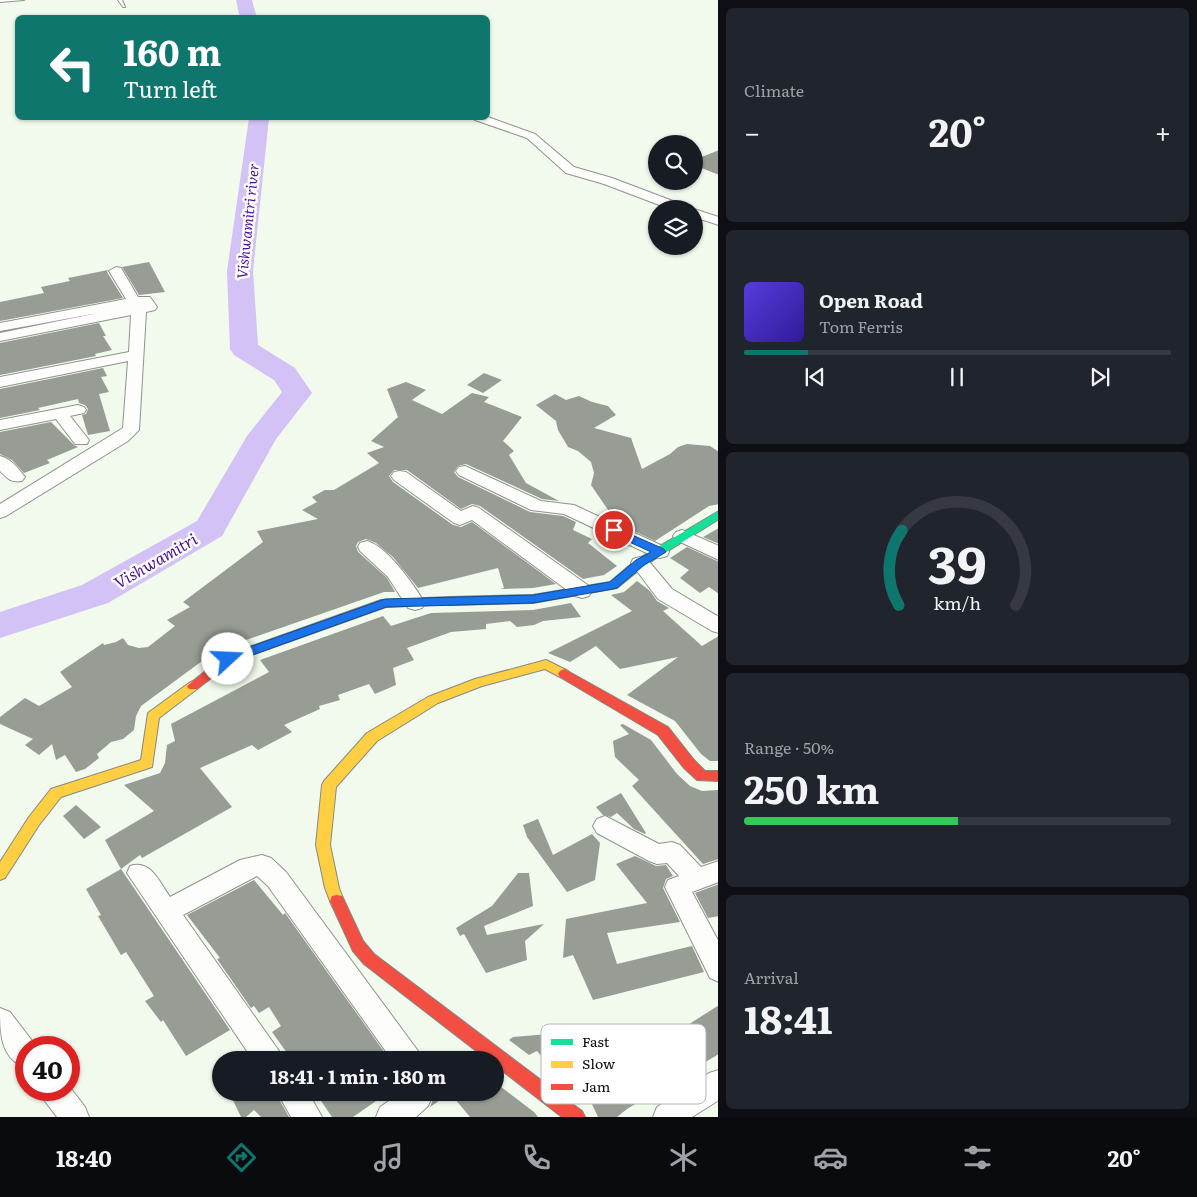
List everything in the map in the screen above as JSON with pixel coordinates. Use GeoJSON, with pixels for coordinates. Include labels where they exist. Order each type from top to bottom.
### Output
{"type":"FeatureCollection","features":[{"type":"Feature","properties":{"kind":"street"},"geometry":{"type":"LineString","coordinates":[[485,120],[532,136],[570,170],[608,181],[658,200]]}},
{"type":"Feature","properties":{"kind":"street"},"geometry":{"type":"LineString","coordinates":[[703,216],[718,222]]}},
{"type":"Feature","properties":{"kind":"street"},"geometry":{"type":"LineString","coordinates":[[0,512],[131,430],[137,355],[137,306],[116,270]]}},
{"type":"Feature","properties":{"kind":"street"},"geometry":{"type":"LineString","coordinates":[[0,327],[137,306]]}},
{"type":"Feature","properties":{"kind":"street"},"geometry":{"type":"LineString","coordinates":[[0,337],[137,306]]}},
{"type":"Feature","properties":{"kind":"street"},"geometry":{"type":"LineString","coordinates":[[0,382],[137,355]]}},
{"type":"Feature","properties":{"kind":"street"},"geometry":{"type":"LineString","coordinates":[[0,425],[78,410]]}},
{"type":"Feature","properties":{"kind":"street"},"geometry":{"type":"LineString","coordinates":[[60,414],[81,440]]}},
{"type":"Feature","properties":{"kind":"street"},"geometry":{"type":"LineString","coordinates":[[0,461],[16,477]]}},
{"type":"Feature","properties":{"kind":"street"},"geometry":{"type":"LineString","coordinates":[[465,471],[537,506],[568,509],[660,552]]}},
{"type":"Feature","properties":{"kind":"street"},"geometry":{"type":"LineString","coordinates":[[400,476],[460,519],[473,512],[582,591]]}},
{"type":"Feature","properties":{"kind":"street"},"geometry":{"type":"LineString","coordinates":[[0,874],[34,820],[56,793],[147,763],[153,716],[228,659],[385,603],[533,599],[613,586],[640,562],[660,552],[718,514]]}},
{"type":"Feature","properties":{"kind":"street"},"geometry":{"type":"LineString","coordinates":[[682,536],[718,554]]}},
{"type":"Feature","properties":{"kind":"street"},"geometry":{"type":"LineString","coordinates":[[367,547],[394,573],[415,602]]}},
{"type":"Feature","properties":{"kind":"street"},"geometry":{"type":"LineString","coordinates":[[640,562],[665,594],[718,626]]}},
{"type":"Feature","properties":{"kind":"street"},"geometry":{"type":"LineString","coordinates":[[541,1090],[369,958],[358,946],[332,888],[323,845],[329,785],[372,737],[433,700],[479,682],[546,664],[664,731],[689,764],[702,776],[718,776]]}},
{"type":"Feature","properties":{"kind":"street"},"geometry":{"type":"LineString","coordinates":[[605,826],[657,854],[672,852],[708,875]]}},
{"type":"Feature","properties":{"kind":"street"},"geometry":{"type":"LineString","coordinates":[[166,912],[249,867],[262,865],[277,879],[401,1051]]}},
{"type":"Feature","properties":{"kind":"street"},"geometry":{"type":"LineString","coordinates":[[139,873],[263,1051]]}},
{"type":"Feature","properties":{"kind":"street"},"geometry":{"type":"LineString","coordinates":[[708,875],[677,887],[718,970]]}},
{"type":"Feature","properties":{"kind":"street"},"geometry":{"type":"LineString","coordinates":[[0,1021],[15,1041]]}},
{"type":"Feature","properties":{"kind":"street"},"geometry":{"type":"LineString","coordinates":[[706,1091],[718,1083]]}},
{"type":"Feature","properties":{"kind":"street"},"geometry":{"type":"LineString","coordinates":[[63,1101],[75,1117]]}},
{"type":"Feature","properties":{"kind":"street"},"geometry":{"type":"LineString","coordinates":[[297,1101],[308,1117]]}},
{"type":"Feature","properties":{"kind":"street"},"geometry":{"type":"LineString","coordinates":[[390,1117],[413,1101]]}},
{"type":"Feature","properties":{"kind":"street"},"geometry":{"type":"LineString","coordinates":[[559,1104],[576,1117]]}},
{"type":"Feature","properties":{"kind":"street"},"geometry":{"type":"LineString","coordinates":[[667,1117],[686,1104]]}},
{"type":"Feature","properties":{"kind":"lane"},"geometry":{"type":"LineString","coordinates":[[0,1],[22,0]]}},
{"type":"Feature","properties":{"kind":"lane"},"geometry":{"type":"LineString","coordinates":[[120,0],[124,6]]}},
{"type":"Feature","properties":{"kind":"building"},"geometry":{"type":"Polygon","coordinates":[[[718,150],[718,175],[703,169],[703,156],[718,150]]]}},
{"type":"Feature","properties":{"kind":"building"},"geometry":{"type":"Polygon","coordinates":[[[149,262],[165,292],[139,295],[122,267],[149,262]]]}},
{"type":"Feature","properties":{"kind":"building"},"geometry":{"type":"Polygon","coordinates":[[[108,270],[107,272],[123,298],[0,321],[0,302],[44,293],[41,287],[70,281],[68,278],[108,270]]]}},
{"type":"Feature","properties":{"kind":"building"},"geometry":{"type":"Polygon","coordinates":[[[99,323],[106,336],[103,336],[112,350],[95,354],[96,356],[0,375],[0,343],[99,323]]]}},
{"type":"Feature","properties":{"kind":"building"},"geometry":{"type":"Polygon","coordinates":[[[103,368],[107,376],[101,377],[109,392],[99,394],[110,431],[88,435],[82,415],[86,414],[88,409],[85,405],[79,403],[78,399],[38,408],[40,410],[0,418],[0,389],[103,368]]]}},
{"type":"Feature","properties":{"kind":"building"},"geometry":{"type":"Polygon","coordinates":[[[484,373],[502,380],[483,393],[467,385],[484,373]]]}},
{"type":"Feature","properties":{"kind":"building"},"geometry":{"type":"Polygon","coordinates":[[[406,382],[426,390],[412,400],[442,414],[472,393],[489,397],[484,402],[522,417],[503,441],[514,451],[509,455],[526,483],[559,501],[542,499],[466,464],[458,466],[454,472],[458,477],[530,512],[563,516],[576,522],[573,530],[592,539],[588,543],[617,566],[604,575],[583,579],[480,506],[472,504],[461,509],[407,470],[394,470],[389,476],[393,482],[453,525],[461,527],[472,522],[556,584],[533,588],[500,589],[504,588],[498,568],[418,588],[393,557],[376,543],[366,539],[358,542],[356,546],[358,552],[387,578],[395,592],[384,592],[217,650],[141,706],[136,716],[134,730],[123,739],[111,742],[97,754],[99,758],[85,769],[76,772],[65,755],[56,760],[52,744],[39,755],[25,745],[33,739],[0,724],[0,717],[25,698],[39,706],[72,687],[60,672],[103,643],[104,645],[116,642],[123,638],[128,645],[139,648],[148,647],[175,626],[167,620],[190,607],[183,602],[263,542],[257,531],[318,519],[302,510],[317,502],[312,497],[325,490],[334,490],[379,463],[367,453],[384,447],[371,441],[398,417],[387,389],[406,382]]]}},
{"type":"Feature","properties":{"kind":"building"},"geometry":{"type":"Polygon","coordinates":[[[555,394],[566,400],[579,396],[608,406],[616,415],[594,428],[631,438],[642,469],[670,454],[678,447],[687,444],[710,446],[718,451],[718,504],[709,506],[655,541],[617,523],[591,485],[594,473],[591,462],[578,451],[568,447],[558,430],[556,421],[536,405],[555,394]]]}},
{"type":"Feature","properties":{"kind":"building"},"geometry":{"type":"Polygon","coordinates":[[[51,422],[78,447],[47,460],[50,463],[24,473],[12,460],[0,454],[0,432],[51,422]]]}},
{"type":"Feature","properties":{"kind":"building"},"geometry":{"type":"Polygon","coordinates":[[[718,529],[718,544],[703,537],[718,529]]]}},
{"type":"Feature","properties":{"kind":"building"},"geometry":{"type":"Polygon","coordinates":[[[687,547],[718,562],[718,593],[709,587],[700,593],[680,578],[689,570],[670,558],[687,547]]]}},
{"type":"Feature","properties":{"kind":"building"},"geometry":{"type":"Polygon","coordinates":[[[637,581],[650,591],[657,601],[669,608],[663,611],[702,646],[718,637],[718,761],[710,761],[701,754],[675,721],[627,695],[678,657],[620,669],[596,646],[570,662],[548,653],[632,611],[611,595],[624,592],[637,581]]]}},
{"type":"Feature","properties":{"kind":"building"},"geometry":{"type":"Polygon","coordinates":[[[571,603],[581,617],[543,621],[534,625],[517,627],[510,621],[486,624],[486,629],[451,632],[407,648],[414,660],[393,668],[396,685],[375,694],[369,684],[338,695],[340,700],[319,706],[320,709],[284,725],[292,732],[258,750],[252,745],[200,768],[232,807],[142,858],[140,855],[121,869],[105,840],[154,811],[124,785],[160,773],[165,763],[167,745],[175,741],[171,724],[269,672],[260,660],[383,616],[391,626],[431,613],[533,610],[571,603]]]}},
{"type":"Feature","properties":{"kind":"building"},"geometry":{"type":"Polygon","coordinates":[[[623,724],[651,740],[677,774],[690,786],[702,791],[718,790],[718,859],[703,864],[632,786],[639,780],[615,757],[613,741],[629,734],[620,725],[623,724]]]}},
{"type":"Feature","properties":{"kind":"building"},"geometry":{"type":"Polygon","coordinates":[[[621,793],[645,834],[634,829],[617,813],[611,817],[603,815],[596,807],[621,793]]]}},
{"type":"Feature","properties":{"kind":"building"},"geometry":{"type":"Polygon","coordinates":[[[76,805],[101,827],[84,839],[63,816],[76,805]]]}},
{"type":"Feature","properties":{"kind":"building"},"geometry":{"type":"Polygon","coordinates":[[[538,819],[553,855],[592,834],[600,843],[595,880],[567,892],[527,837],[523,825],[538,819]]]}},
{"type":"Feature","properties":{"kind":"building"},"geometry":{"type":"Polygon","coordinates":[[[635,856],[656,866],[666,865],[673,876],[666,879],[663,888],[680,922],[607,933],[617,964],[692,946],[704,972],[593,1000],[573,955],[563,958],[566,919],[647,903],[616,864],[635,856]]]}},
{"type":"Feature","properties":{"kind":"building"},"geometry":{"type":"Polygon","coordinates":[[[121,869],[230,1030],[186,1056],[163,1020],[161,1022],[145,1001],[154,996],[126,952],[121,955],[98,916],[101,915],[86,889],[121,869]]]}},
{"type":"Feature","properties":{"kind":"building"},"geometry":{"type":"Polygon","coordinates":[[[518,873],[529,873],[533,906],[484,926],[487,935],[544,924],[525,941],[527,960],[486,973],[464,934],[460,936],[456,928],[492,906],[518,873]]]}},
{"type":"Feature","properties":{"kind":"building"},"geometry":{"type":"Polygon","coordinates":[[[254,880],[283,915],[285,913],[384,1051],[286,1051],[272,1032],[281,1026],[269,1007],[259,1013],[254,1006],[251,1008],[217,959],[220,958],[187,915],[254,880]]]}},
{"type":"Feature","properties":{"kind":"building"},"geometry":{"type":"Polygon","coordinates":[[[718,884],[718,916],[708,918],[695,893],[718,884]]]}},
{"type":"Feature","properties":{"kind":"building"},"geometry":{"type":"Polygon","coordinates":[[[718,1006],[718,1055],[706,1062],[706,1024],[689,1024],[718,1006]]]}},
{"type":"Feature","properties":{"kind":"building"},"geometry":{"type":"Polygon","coordinates":[[[541,1035],[541,1056],[537,1051],[529,1055],[509,1040],[513,1037],[541,1035]]]}},
{"type":"Feature","properties":{"kind":"building"},"geometry":{"type":"Polygon","coordinates":[[[504,1089],[538,1117],[470,1117],[457,1101],[504,1101],[504,1089]]]}},
{"type":"Feature","properties":{"kind":"building"},"geometry":{"type":"Polygon","coordinates":[[[233,1101],[280,1101],[289,1117],[261,1117],[254,1110],[246,1117],[241,1117],[233,1101]]]}},
{"type":"Feature","properties":{"kind":"building"},"geometry":{"type":"Polygon","coordinates":[[[321,1101],[376,1101],[353,1117],[332,1117],[321,1101]]]}},
{"type":"Feature","properties":{"kind":"building"},"geometry":{"type":"Polygon","coordinates":[[[432,1101],[439,1101],[426,1110],[430,1107],[432,1101]]]}},
{"type":"Feature","properties":{"kind":"building"},"geometry":{"type":"Polygon","coordinates":[[[592,1104],[635,1104],[617,1117],[598,1117],[592,1104]]]}},
{"type":"Feature","properties":{"kind":"waterway","name":"Vishwamitri river"},"geometry":{"type":"LineString","coordinates":[[244,0],[248,15]]}},
{"type":"Feature","properties":{"kind":"waterway","name":"Vishwamitri river"},"geometry":{"type":"LineString","coordinates":[[0,625],[95,594],[210,528],[262,436],[297,393],[285,374],[244,349],[240,271],[259,120]]}},
{"type":"Feature","properties":{"kind":"traffic: fast"},"geometry":{"type":"LineString","coordinates":[[449,601],[533,599],[613,585],[640,563],[718,515]]}},
{"type":"Feature","properties":{"kind":"traffic: slow"},"geometry":{"type":"LineString","coordinates":[[337,901],[332,888],[323,845],[329,785],[372,737],[433,700],[479,682],[546,664],[564,674]]}},
{"type":"Feature","properties":{"kind":"traffic: slow"},"geometry":{"type":"LineString","coordinates":[[0,874],[34,821],[56,793],[147,763],[153,716],[193,686]]}},
{"type":"Feature","properties":{"kind":"traffic: jam"},"geometry":{"type":"LineString","coordinates":[[193,686],[228,659],[385,603],[449,601]]}},
{"type":"Feature","properties":{"kind":"traffic: jam"},"geometry":{"type":"LineString","coordinates":[[564,674],[663,731],[689,764],[702,776],[718,776]]}},
{"type":"Feature","properties":{"kind":"traffic: jam"},"geometry":{"type":"LineString","coordinates":[[337,901],[358,946],[369,959],[541,1090]]}},
{"type":"Feature","properties":{"kind":"traffic: jam"},"geometry":{"type":"LineString","coordinates":[[559,1104],[576,1117]]}},
{"type":"Feature","properties":{"kind":"route"},"geometry":{"type":"LineString","coordinates":[[228,659],[385,603],[533,599],[613,586],[640,562],[660,552],[614,530]]}},
{"type":"Feature","properties":{"kind":"water label","name":"Vishwamitri"},"geometry":{"type":"Point","coordinates":[155,560]}}]}
